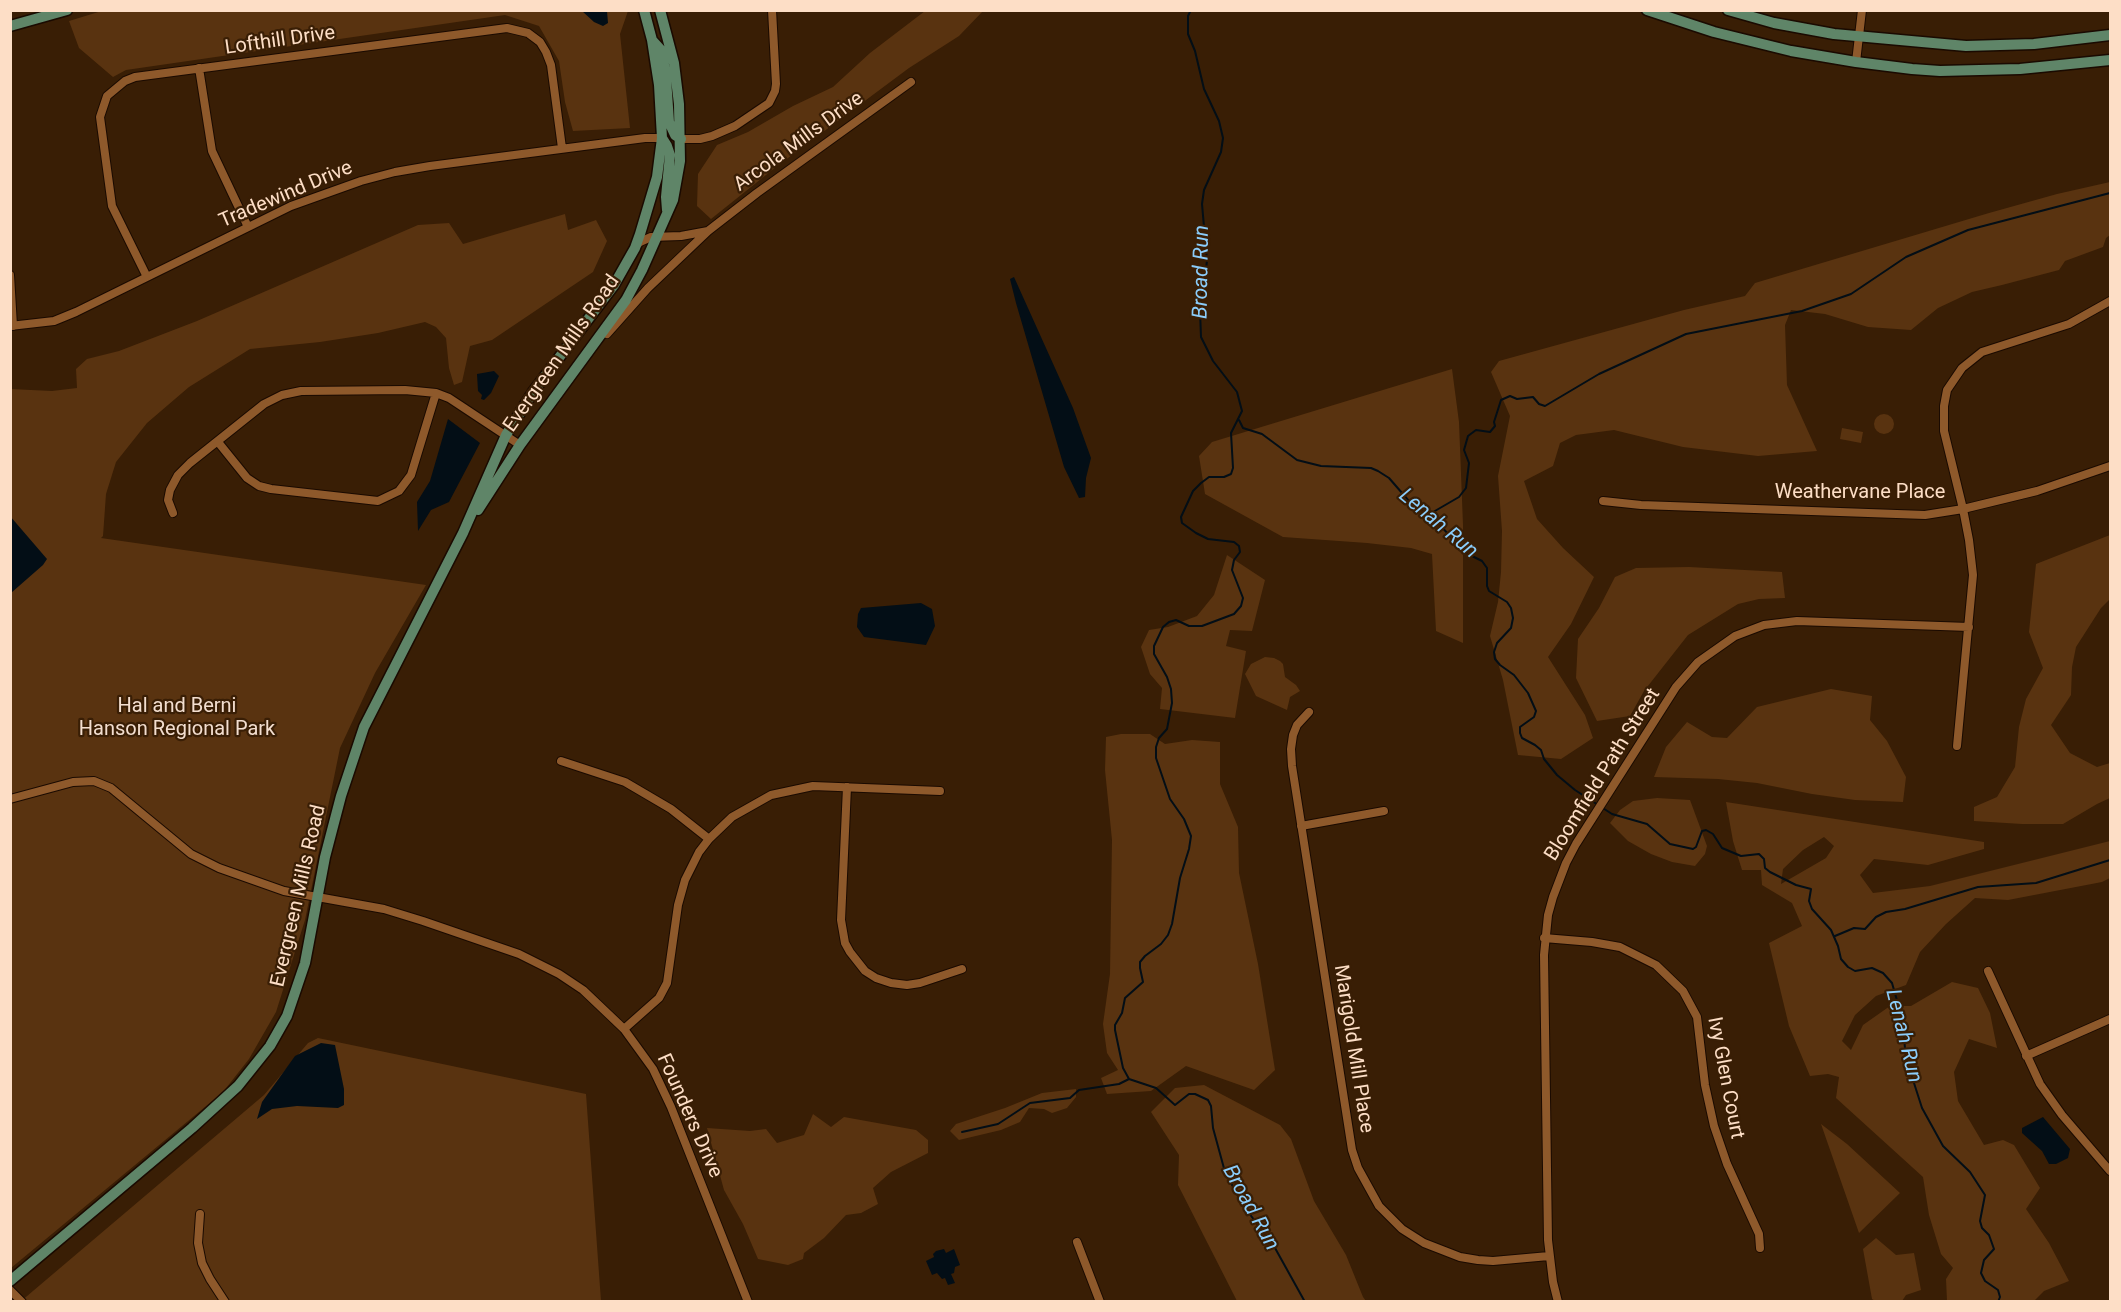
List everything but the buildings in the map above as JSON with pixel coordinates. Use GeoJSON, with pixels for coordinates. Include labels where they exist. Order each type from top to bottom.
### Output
{"type":"FeatureCollection","features":[{"type":"Feature","properties":{"kind":"main road"},"geometry":{"type":"LineString","coordinates":[[10,26],[67,10]]}},
{"type":"Feature","properties":{"kind":"main road","name":"Evergreen Mills Road"},"geometry":{"type":"LineString","coordinates":[[10,1281],[224,1100],[270,1046],[286,1016],[305,963],[325,857],[341,796],[364,728],[463,533],[506,435],[533,392],[614,285],[635,248],[657,177],[662,138],[659,85],[652,40],[644,10]]}},
{"type":"Feature","properties":{"kind":"main road","name":"Evergreen Mills Road"},"geometry":{"type":"LineString","coordinates":[[463,533],[520,445],[626,300],[668,213],[678,180],[681,139],[674,63],[660,10]]}},
{"type":"Feature","properties":{"kind":"main road"},"geometry":{"type":"LineString","coordinates":[[1647,10],[1750,41],[1791,51],[1856,62],[1940,71],[2070,66],[2110,60]]}},
{"type":"Feature","properties":{"kind":"main road"},"geometry":{"type":"LineString","coordinates":[[1728,10],[1818,31],[1859,37],[1966,46],[2034,44],[2110,35]]}},
{"type":"Feature","properties":{"kind":"main road"},"geometry":{"type":"LineString","coordinates":[[652,40],[662,51],[669,122],[675,135],[681,139]]}},
{"type":"Feature","properties":{"kind":"main road"},"geometry":{"type":"LineString","coordinates":[[662,138],[670,154],[666,196],[668,213]]}},
{"type":"Feature","properties":{"kind":"street"},"geometry":{"type":"LineString","coordinates":[[681,139],[704,138],[729,129],[762,109],[773,98],[776,84],[772,10]]}},
{"type":"Feature","properties":{"kind":"street"},"geometry":{"type":"LineString","coordinates":[[1856,62],[1862,10]]}},
{"type":"Feature","properties":{"kind":"street","name":"Lofthill Drive"},"geometry":{"type":"LineString","coordinates":[[147,277],[112,206],[100,117],[107,96],[124,81],[135,77],[507,27],[528,33],[540,42],[551,64],[562,148]]}},
{"type":"Feature","properties":{"kind":"street"},"geometry":{"type":"LineString","coordinates":[[199,68],[212,151],[248,227]]}},
{"type":"Feature","properties":{"kind":"street","name":"Arcola Mills Drive"},"geometry":{"type":"LineString","coordinates":[[573,372],[648,288],[708,231],[911,82]]}},
{"type":"Feature","properties":{"kind":"street","name":"Tradewind Drive"},"geometry":{"type":"LineString","coordinates":[[12,326],[54,321],[291,206],[361,180],[394,172],[562,148],[662,138]]}},
{"type":"Feature","properties":{"kind":"street"},"geometry":{"type":"LineString","coordinates":[[635,248],[645,238],[681,236],[708,231]]}},
{"type":"Feature","properties":{"kind":"street"},"geometry":{"type":"LineString","coordinates":[[10,275],[12,326]]}},
{"type":"Feature","properties":{"kind":"street"},"geometry":{"type":"LineString","coordinates":[[1957,746],[1973,575],[1963,509],[1944,431],[1943,418],[1947,390],[1962,368],[1982,352],[2069,324],[2110,301]]}},
{"type":"Feature","properties":{"kind":"street"},"geometry":{"type":"LineString","coordinates":[[173,513],[168,500],[170,489],[178,475],[264,405],[282,394],[405,390],[436,393],[449,398],[520,445]]}},
{"type":"Feature","properties":{"kind":"street"},"geometry":{"type":"LineString","coordinates":[[218,442],[247,478],[259,486],[378,501],[399,492],[411,475],[436,393]]}},
{"type":"Feature","properties":{"kind":"street","name":"Weathervane Place"},"geometry":{"type":"LineString","coordinates":[[1603,501],[1641,505],[1925,515],[1963,509],[2057,486],[2110,466]]}},
{"type":"Feature","properties":{"kind":"street","name":"Bloomfield Path Street"},"geometry":{"type":"LineString","coordinates":[[1558,1302],[1549,1256],[1544,938],[1558,882],[1566,863],[1590,822],[1676,687],[1689,671],[1722,644],[1745,632],[1764,625],[1797,621],[1969,627]]}},
{"type":"Feature","properties":{"kind":"street","name":"Marigold Mill Place"},"geometry":{"type":"LineString","coordinates":[[1309,712],[1297,724],[1291,749],[1352,1150],[1370,1192],[1379,1206],[1402,1229],[1444,1252],[1478,1260],[1549,1256]]}},
{"type":"Feature","properties":{"kind":"street"},"geometry":{"type":"LineString","coordinates":[[561,761],[624,782],[675,812],[709,839]]}},
{"type":"Feature","properties":{"kind":"street","name":"Founders Drive"},"geometry":{"type":"LineString","coordinates":[[10,800],[73,782],[94,781],[111,788],[191,854],[219,868],[284,891],[384,909],[423,921],[519,954],[560,974],[583,990],[624,1029],[653,1069],[671,1107],[748,1302]]}},
{"type":"Feature","properties":{"kind":"street"},"geometry":{"type":"LineString","coordinates":[[624,1029],[659,998],[667,983],[681,892],[699,852],[718,828],[732,817],[771,795],[813,786],[940,791]]}},
{"type":"Feature","properties":{"kind":"street"},"geometry":{"type":"LineString","coordinates":[[847,787],[841,920],[843,934],[850,952],[865,970],[876,978],[891,983],[907,985],[920,983],[962,969]]}},
{"type":"Feature","properties":{"kind":"street"},"geometry":{"type":"LineString","coordinates":[[1301,826],[1384,811]]}},
{"type":"Feature","properties":{"kind":"street","name":"Ivy Glen Court"},"geometry":{"type":"LineString","coordinates":[[1544,938],[1620,947],[1656,965],[1683,991],[1697,1017],[1705,1085],[1717,1135],[1731,1173],[1759,1234],[1760,1248]]}},
{"type":"Feature","properties":{"kind":"street"},"geometry":{"type":"LineString","coordinates":[[1988,971],[2040,1084],[2062,1115],[2110,1171]]}},
{"type":"Feature","properties":{"kind":"street"},"geometry":{"type":"LineString","coordinates":[[2026,1056],[2110,1019]]}},
{"type":"Feature","properties":{"kind":"street"},"geometry":{"type":"LineString","coordinates":[[200,1214],[198,1243],[202,1263],[225,1302]]}},
{"type":"Feature","properties":{"kind":"street"},"geometry":{"type":"LineString","coordinates":[[1077,1242],[1100,1302]]}},
{"type":"Feature","properties":{"kind":"street"},"geometry":{"type":"LineString","coordinates":[[10,1290],[22,1302]]}},
{"type":"Feature","properties":{"kind":"green space"},"geometry":{"type":"Polygon","coordinates":[[[105,10],[628,11],[620,34],[630,128],[573,131],[565,102],[559,61],[539,26],[505,15],[126,70],[113,77],[79,48],[69,21],[105,10]]]}},
{"type":"Feature","properties":{"kind":"green space"},"geometry":{"type":"Polygon","coordinates":[[[925,11],[983,11],[959,36],[909,68],[776,167],[711,219],[697,206],[698,174],[717,145],[748,132],[793,106],[833,87],[870,53],[925,11]]]}},
{"type":"Feature","properties":{"kind":"green space"},"geometry":{"type":"Polygon","coordinates":[[[2110,182],[2110,235],[2106,238],[2103,247],[2065,261],[2059,270],[1972,292],[1938,308],[1911,330],[1868,327],[1825,314],[1791,310],[1785,325],[1787,385],[1817,451],[1758,456],[1683,447],[1614,430],[1576,435],[1560,443],[1553,466],[1524,481],[1537,519],[1594,577],[1571,624],[1548,657],[1585,715],[1593,738],[1561,759],[1518,755],[1503,680],[1490,636],[1498,602],[1501,572],[1502,531],[1498,476],[1510,416],[1491,372],[1499,361],[1684,310],[1745,296],[1755,283],[1989,213],[2110,182]]]}},
{"type":"Feature","properties":{"kind":"green space","name":"Hal and Berni Hanson Regional Park"},"geometry":{"type":"Polygon","coordinates":[[[565,214],[568,230],[596,220],[607,241],[593,272],[492,340],[470,346],[462,382],[454,385],[449,368],[446,338],[436,327],[425,322],[378,333],[320,342],[250,349],[189,387],[147,423],[116,462],[106,494],[101,538],[426,585],[375,673],[340,748],[305,920],[276,1012],[249,1059],[223,1092],[11,1268],[10,389],[52,391],[77,388],[76,369],[87,359],[119,351],[197,321],[418,225],[449,223],[463,244],[565,214]]]}},
{"type":"Feature","properties":{"kind":"green space"},"geometry":{"type":"Polygon","coordinates":[[[1452,369],[1459,422],[1463,525],[1463,643],[1436,631],[1432,554],[1411,548],[1283,537],[1205,494],[1199,456],[1212,442],[1452,369]]]}},
{"type":"Feature","properties":{"kind":"green space"},"geometry":{"type":"Polygon","coordinates":[[[1884,414],[1891,417],[1894,424],[1891,431],[1884,434],[1877,431],[1874,424],[1877,417],[1884,414]]]}},
{"type":"Feature","properties":{"kind":"green space"},"geometry":{"type":"Polygon","coordinates":[[[1842,428],[1863,432],[1861,443],[1840,439],[1842,428]]]}},
{"type":"Feature","properties":{"kind":"green space"},"geometry":{"type":"Polygon","coordinates":[[[2110,535],[2110,599],[2101,608],[2076,647],[2072,667],[2071,695],[2051,725],[2070,753],[2097,767],[2110,763],[2110,798],[2063,824],[1974,821],[1974,807],[1997,797],[2015,767],[2019,727],[2026,699],[2043,668],[2029,632],[2036,564],[2110,535]]]}},
{"type":"Feature","properties":{"kind":"green space"},"geometry":{"type":"Polygon","coordinates":[[[1227,555],[1265,580],[1252,631],[1230,630],[1226,646],[1246,651],[1235,718],[1160,709],[1162,688],[1150,674],[1141,647],[1149,630],[1168,627],[1197,616],[1214,595],[1227,555]]]}},
{"type":"Feature","properties":{"kind":"green space"},"geometry":{"type":"Polygon","coordinates":[[[1689,567],[1782,572],[1785,598],[1759,599],[1738,604],[1688,635],[1644,691],[1630,716],[1597,721],[1576,678],[1578,639],[1599,608],[1615,577],[1636,568],[1689,567]]]}},
{"type":"Feature","properties":{"kind":"green space"},"geometry":{"type":"Polygon","coordinates":[[[1265,657],[1280,661],[1283,664],[1285,677],[1300,691],[1290,697],[1287,710],[1256,696],[1245,674],[1251,664],[1265,657]]]}},
{"type":"Feature","properties":{"kind":"green space"},"geometry":{"type":"Polygon","coordinates":[[[1831,689],[1872,696],[1870,720],[1887,741],[1906,777],[1903,802],[1855,800],[1757,783],[1718,779],[1654,777],[1666,747],[1687,722],[1712,737],[1727,738],[1757,707],[1831,689]]]}},
{"type":"Feature","properties":{"kind":"green space"},"geometry":{"type":"Polygon","coordinates":[[[1121,734],[1150,734],[1165,744],[1192,740],[1220,742],[1220,784],[1238,827],[1239,873],[1258,964],[1275,1070],[1254,1090],[1186,1066],[1151,1091],[1107,1094],[1101,1078],[1118,1070],[1107,1053],[1103,1024],[1110,974],[1112,840],[1105,770],[1106,737],[1121,734]]]}},
{"type":"Feature","properties":{"kind":"green space"},"geometry":{"type":"Polygon","coordinates":[[[1657,798],[1690,800],[1707,846],[1705,854],[1695,866],[1672,862],[1651,854],[1628,841],[1610,823],[1620,810],[1633,801],[1657,798]]]}},
{"type":"Feature","properties":{"kind":"green space"},"geometry":{"type":"Polygon","coordinates":[[[1726,802],[1984,842],[1984,849],[1928,865],[1874,859],[1860,875],[1873,893],[1930,886],[2110,841],[2110,878],[2102,882],[2008,900],[1975,898],[1920,952],[1906,985],[1876,996],[1855,1015],[1842,1041],[1851,1050],[1863,1025],[1890,1006],[1911,1006],[1952,982],[1978,988],[1990,1013],[1997,1048],[1969,1039],[1954,1072],[1958,1101],[1984,1145],[2003,1140],[2014,1145],[2040,1188],[2026,1209],[2049,1243],[2069,1281],[2044,1291],[2034,1301],[1947,1301],[1946,1279],[1953,1268],[1941,1254],[1929,1215],[1923,1177],[1836,1098],[1839,1077],[1828,1074],[1810,1076],[1789,1026],[1769,943],[1802,926],[1792,903],[1762,885],[1761,870],[1742,870],[1733,841],[1726,802]],[[1824,837],[1803,850],[1783,869],[1781,884],[1826,858],[1834,846],[1824,837]]]}},
{"type":"Feature","properties":{"kind":"green space"},"geometry":{"type":"Polygon","coordinates":[[[318,1038],[586,1094],[601,1301],[20,1302],[264,1095],[308,1043],[318,1038]]]}},
{"type":"Feature","properties":{"kind":"green space"},"geometry":{"type":"Polygon","coordinates":[[[1204,1085],[1280,1125],[1291,1139],[1314,1201],[1346,1255],[1366,1301],[1237,1301],[1178,1185],[1179,1155],[1151,1112],[1175,1088],[1204,1085]]]}},
{"type":"Feature","properties":{"kind":"green space"},"geometry":{"type":"Polygon","coordinates":[[[1076,1089],[1076,1097],[1067,1108],[1052,1113],[1044,1109],[1029,1108],[1020,1122],[1001,1130],[959,1140],[950,1131],[956,1124],[1042,1093],[1076,1089]]]}},
{"type":"Feature","properties":{"kind":"green space"},"geometry":{"type":"Polygon","coordinates":[[[813,1114],[831,1127],[844,1117],[916,1130],[928,1140],[928,1153],[891,1172],[873,1188],[878,1204],[861,1213],[846,1215],[824,1238],[804,1253],[803,1259],[788,1265],[758,1259],[743,1224],[724,1190],[707,1128],[750,1131],[766,1129],[777,1143],[804,1135],[813,1114]]]}},
{"type":"Feature","properties":{"kind":"green space"},"geometry":{"type":"Polygon","coordinates":[[[1821,1124],[1847,1144],[1900,1193],[1859,1233],[1821,1124]]]}},
{"type":"Feature","properties":{"kind":"green space"},"geometry":{"type":"Polygon","coordinates":[[[1876,1238],[1896,1255],[1914,1253],[1921,1290],[1906,1295],[1902,1301],[1872,1299],[1863,1249],[1876,1238]]]}},
{"type":"Feature","properties":{"kind":"shaded area"},"geometry":{"type":"Polygon","coordinates":[[[582,11],[607,11],[608,23],[603,26],[594,22],[582,11]]]}},
{"type":"Feature","properties":{"kind":"shaded area"},"geometry":{"type":"Polygon","coordinates":[[[1014,277],[1073,408],[1091,458],[1086,478],[1085,497],[1079,498],[1064,467],[1016,303],[1010,279],[1014,277]]]}},
{"type":"Feature","properties":{"kind":"shaded area"},"geometry":{"type":"Polygon","coordinates":[[[494,371],[499,376],[491,393],[484,400],[481,399],[477,374],[494,371]]]}},
{"type":"Feature","properties":{"kind":"shaded area"},"geometry":{"type":"Polygon","coordinates":[[[448,419],[480,443],[449,502],[431,510],[418,531],[417,502],[430,481],[448,419]]]}},
{"type":"Feature","properties":{"kind":"shaded area"},"geometry":{"type":"Polygon","coordinates":[[[10,516],[47,559],[11,593],[10,516]]]}},
{"type":"Feature","properties":{"kind":"shaded area"},"geometry":{"type":"Polygon","coordinates":[[[921,603],[932,609],[935,626],[926,645],[864,637],[857,627],[861,608],[921,603]]]}},
{"type":"Feature","properties":{"kind":"shaded area"},"geometry":{"type":"Polygon","coordinates":[[[321,1043],[335,1045],[344,1089],[344,1105],[338,1108],[297,1106],[272,1109],[257,1119],[262,1102],[295,1056],[321,1043]]]}},
{"type":"Feature","properties":{"kind":"shaded area"},"geometry":{"type":"Polygon","coordinates":[[[2043,1117],[2070,1149],[2068,1158],[2056,1164],[2049,1164],[2042,1151],[2022,1133],[2022,1128],[2043,1117]]]}},
{"type":"Feature","properties":{"kind":"shaded area"},"geometry":{"type":"Polygon","coordinates":[[[944,1249],[946,1253],[954,1249],[960,1265],[955,1267],[954,1273],[951,1274],[955,1283],[948,1285],[945,1278],[942,1279],[937,1273],[932,1275],[926,1261],[934,1257],[933,1254],[936,1251],[944,1249]]]}},
{"type":"Feature","properties":{"kind":"waterway","name":"Broad Run"},"geometry":{"type":"LineString","coordinates":[[1191,10],[1188,16],[1188,34],[1195,51],[1204,89],[1219,121],[1223,138],[1221,152],[1204,190],[1202,204],[1207,261],[1200,311],[1201,337],[1213,361],[1237,392],[1242,411],[1231,433],[1233,468],[1231,474],[1224,477],[1209,477],[1201,483],[1193,491],[1181,517],[1182,523],[1196,533],[1208,539],[1234,542],[1239,546],[1240,552],[1234,560],[1232,570],[1243,598],[1241,606],[1234,614],[1202,626],[1189,626],[1176,620],[1169,622],[1163,627],[1154,646],[1154,654],[1171,689],[1172,703],[1167,729],[1159,738],[1156,747],[1156,758],[1170,799],[1184,819],[1191,836],[1168,935],[1140,962],[1143,982],[1125,998],[1115,1030],[1123,1068],[1129,1079],[1156,1088],[1175,1105],[1189,1094],[1195,1094],[1208,1100],[1225,1172],[1243,1205],[1275,1248],[1305,1302]]}},
{"type":"Feature","properties":{"kind":"waterway"},"geometry":{"type":"LineString","coordinates":[[1428,515],[1459,497],[1466,488],[1469,463],[1464,450],[1468,436],[1476,430],[1490,432],[1495,426],[1494,422],[1501,400],[1510,396],[1517,399],[1533,397],[1539,404],[1545,406],[1599,374],[1686,334],[1802,311],[1851,294],[1906,257],[1968,230],[2110,193]]}},
{"type":"Feature","properties":{"kind":"waterway","name":"Lenah Run"},"geometry":{"type":"LineString","coordinates":[[1239,420],[1243,428],[1262,434],[1297,460],[1321,466],[1371,468],[1378,471],[1389,478],[1409,501],[1436,521],[1466,553],[1482,561],[1487,568],[1489,591],[1507,602],[1513,618],[1511,628],[1497,643],[1494,652],[1495,659],[1514,675],[1528,693],[1536,711],[1534,717],[1520,727],[1520,733],[1522,738],[1541,750],[1544,759],[1557,775],[1575,790],[1612,814],[1647,824],[1670,844],[1693,849],[1702,831],[1706,830],[1713,834],[1722,848],[1741,856],[1759,854],[1764,859],[1765,868],[1770,872],[1796,885],[1811,889],[1809,901],[1812,909],[1831,930],[1841,959],[1848,967],[1855,971],[1872,968],[1883,973],[1892,983],[1902,1018],[1906,1058],[1922,1108],[1943,1146],[1970,1172],[1985,1195],[1980,1221],[1994,1249],[1984,1260],[1981,1273],[1985,1281],[1998,1290],[2000,1297],[1998,1302]]}},
{"type":"Feature","properties":{"kind":"waterway"},"geometry":{"type":"LineString","coordinates":[[1835,936],[1854,928],[1865,929],[1876,917],[1886,912],[1905,909],[1978,887],[2036,883],[2110,860]]}},
{"type":"Feature","properties":{"kind":"waterway"},"geometry":{"type":"LineString","coordinates":[[962,1132],[998,1124],[1030,1103],[1070,1098],[1079,1090],[1119,1084],[1129,1079]]}}]}
